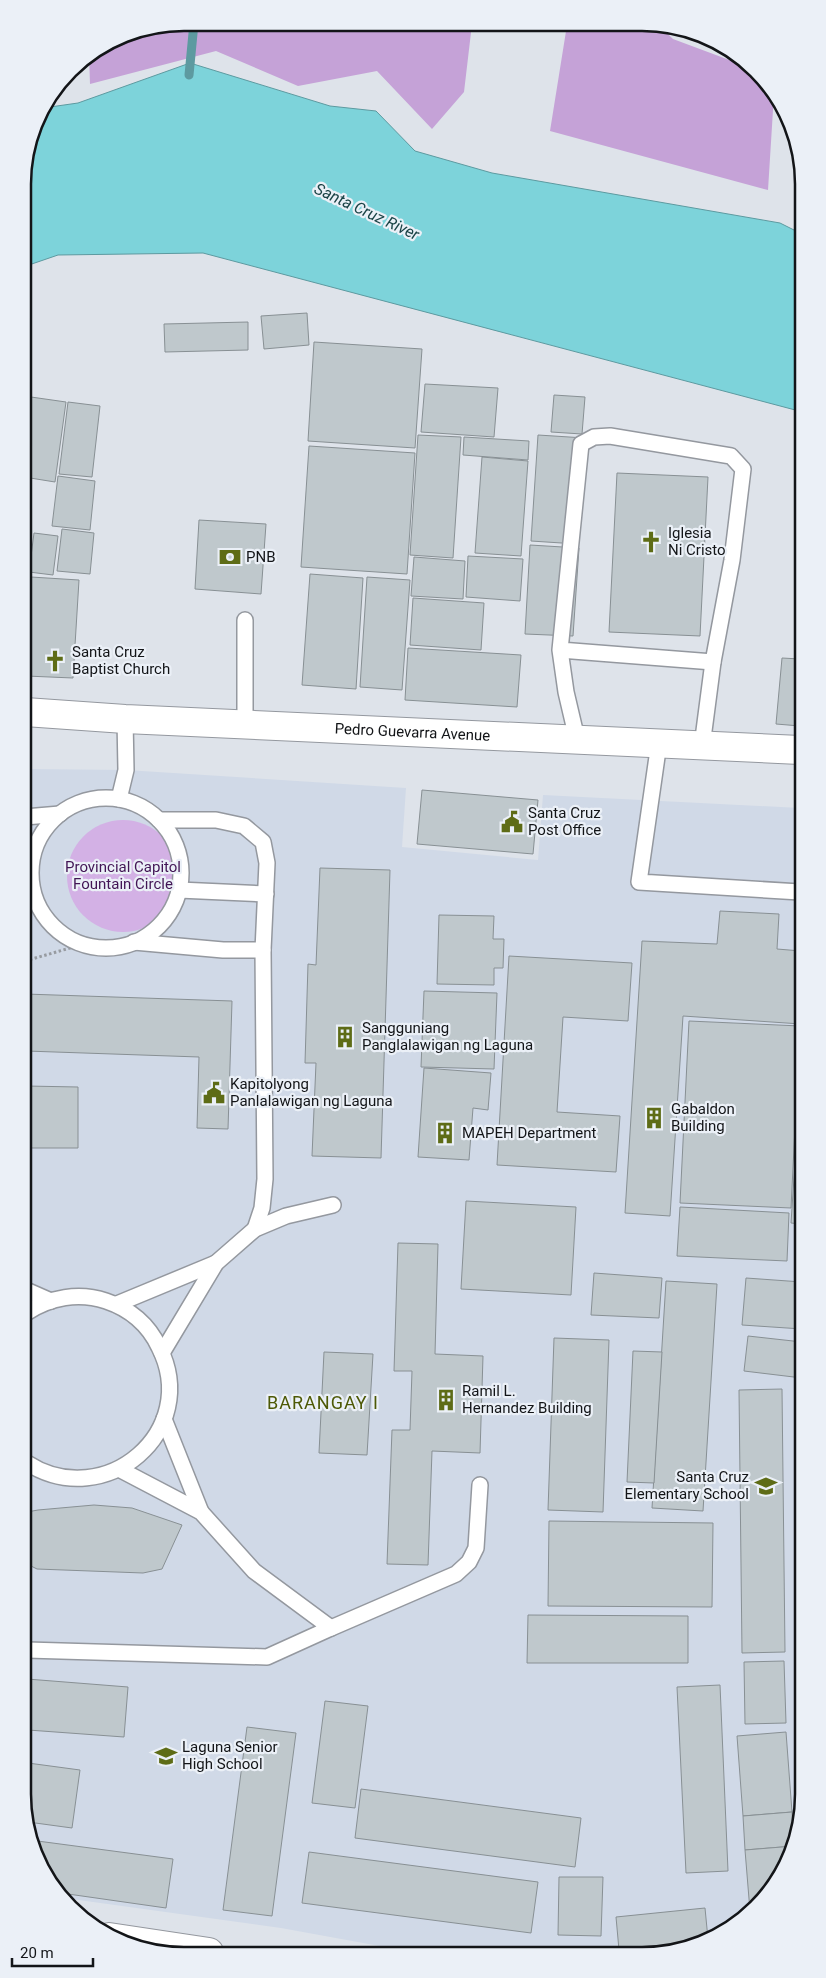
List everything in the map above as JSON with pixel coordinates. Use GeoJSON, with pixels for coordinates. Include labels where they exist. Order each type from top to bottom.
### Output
{"type":"FeatureCollection","features":[{"type":"Feature","properties":{"kind":"main road","name":"Pedro Guevarra Avenue"},"geometry":{"type":"LineString","coordinates":[[32,713],[126,719],[795,750]]}},
{"type":"Feature","properties":{"kind":"lane"},"geometry":{"type":"LineString","coordinates":[[577,739],[566,692],[560,650],[581,444],[594,437],[610,436],[731,456],[742,469],[732,560],[713,662],[702,746]]}},
{"type":"Feature","properties":{"kind":"lane"},"geometry":{"type":"LineString","coordinates":[[245,620],[245,724]]}},
{"type":"Feature","properties":{"kind":"lane"},"geometry":{"type":"LineString","coordinates":[[560,650],[713,662]]}},
{"type":"Feature","properties":{"kind":"lane"},"geometry":{"type":"LineString","coordinates":[[119,799],[126,770],[126,719]]}},
{"type":"Feature","properties":{"kind":"lane"},"geometry":{"type":"LineString","coordinates":[[659,743],[639,882],[795,892]]}},
{"type":"Feature","properties":{"kind":"lane"},"geometry":{"type":"LineString","coordinates":[[32,866],[34,853],[44,832],[60,814],[73,805],[103,798],[119,799],[134,803],[148,810],[159,820],[169,832],[176,845],[181,875],[179,890],[167,916],[146,936],[118,947],[100,948],[69,938],[56,928],[32,902]]}},
{"type":"Feature","properties":{"kind":"lane"},"geometry":{"type":"LineString","coordinates":[[32,816],[60,814]]}},
{"type":"Feature","properties":{"kind":"lane"},"geometry":{"type":"LineString","coordinates":[[159,820],[216,820],[244,826],[263,842],[267,863],[263,950],[265,1180],[262,1208],[255,1229]]}},
{"type":"Feature","properties":{"kind":"lane"},"geometry":{"type":"LineString","coordinates":[[32,878],[32,892]]}},
{"type":"Feature","properties":{"kind":"lane"},"geometry":{"type":"LineString","coordinates":[[179,890],[266,894]]}},
{"type":"Feature","properties":{"kind":"lane"},"geometry":{"type":"LineString","coordinates":[[134,942],[223,950],[263,950]]}},
{"type":"Feature","properties":{"kind":"lane"},"geometry":{"type":"LineString","coordinates":[[162,1353],[216,1263],[255,1229],[286,1216],[333,1205]]}},
{"type":"Feature","properties":{"kind":"lane"},"geometry":{"type":"LineString","coordinates":[[117,1304],[216,1263]]}},
{"type":"Feature","properties":{"kind":"lane"},"geometry":{"type":"LineString","coordinates":[[31,1292],[50,1301]]}},
{"type":"Feature","properties":{"kind":"lane"},"geometry":{"type":"LineString","coordinates":[[31,1310],[50,1301],[67,1297],[84,1296],[117,1304],[144,1324],[155,1338],[162,1353],[170,1386],[164,1419],[146,1448],[134,1460],[120,1469],[103,1476],[86,1479],[52,1476],[31,1478]]}},
{"type":"Feature","properties":{"kind":"lane"},"geometry":{"type":"LineString","coordinates":[[164,1419],[200,1512]]}},
{"type":"Feature","properties":{"kind":"lane"},"geometry":{"type":"LineString","coordinates":[[31,1465],[52,1476]]}},
{"type":"Feature","properties":{"kind":"lane"},"geometry":{"type":"LineString","coordinates":[[120,1469],[200,1512],[254,1571],[331,1628]]}},
{"type":"Feature","properties":{"kind":"lane"},"geometry":{"type":"LineString","coordinates":[[31,1650],[266,1657],[456,1574],[469,1562],[476,1548],[480,1485]]}},
{"type":"Feature","properties":{"kind":"path"},"geometry":{"type":"LineString","coordinates":[[32,960],[84,944]]}},
{"type":"Feature","properties":{"kind":"shaded area"},"geometry":{"type":"Polygon","coordinates":[[[471,31],[464,92],[432,129],[377,71],[298,86],[216,51],[90,84],[89,64],[116,47],[154,34],[174,32],[471,31]]]}},
{"type":"Feature","properties":{"kind":"shaded area"},"geometry":{"type":"Polygon","coordinates":[[[566,31],[642,31],[668,34],[673,39],[733,61],[750,76],[773,107],[768,190],[550,131],[566,31]]]}},
{"type":"Feature","properties":{"kind":"shaded area"},"geometry":{"type":"Polygon","coordinates":[[[32,769],[126,770],[406,788],[402,847],[538,860],[543,795],[795,808],[794,1804],[790,1834],[783,1852],[763,1887],[743,1909],[710,1931],[682,1942],[642,1947],[385,1947],[281,1928],[74,1899],[52,1870],[36,1834],[31,1794],[32,769]]]}},
{"type":"Feature","properties":{"kind":"green space","name":"Provincial Capitol Fountain Circle"},"geometry":{"type":"Polygon","coordinates":[[[123,820],[144,824],[163,836],[175,855],[179,876],[175,897],[163,916],[144,928],[123,932],[102,928],[83,916],[71,897],[67,876],[71,855],[83,836],[102,824],[123,820]]]}},
{"type":"Feature","properties":{"kind":"water","name":"Santa Cruz River"},"geometry":{"type":"Polygon","coordinates":[[[190,63],[330,106],[376,111],[415,151],[492,173],[780,223],[795,230],[795,410],[203,253],[58,255],[32,264],[32,174],[36,144],[47,116],[53,107],[78,103],[190,63]]]}},
{"type":"Feature","properties":{"kind":"building"},"geometry":{"type":"Polygon","coordinates":[[[307,313],[309,345],[264,349],[261,316],[307,313]]]}},
{"type":"Feature","properties":{"kind":"building"},"geometry":{"type":"Polygon","coordinates":[[[248,322],[248,350],[165,352],[164,324],[248,322]]]}},
{"type":"Feature","properties":{"kind":"building"},"geometry":{"type":"Polygon","coordinates":[[[314,342],[422,349],[415,448],[308,441],[314,342]]]}},
{"type":"Feature","properties":{"kind":"building"},"geometry":{"type":"Polygon","coordinates":[[[425,384],[498,388],[494,437],[421,432],[425,384]]]}},
{"type":"Feature","properties":{"kind":"building"},"geometry":{"type":"Polygon","coordinates":[[[554,395],[585,397],[582,434],[551,432],[554,395]]]}},
{"type":"Feature","properties":{"kind":"building"},"geometry":{"type":"Polygon","coordinates":[[[32,397],[66,402],[55,482],[32,478],[32,397]]]}},
{"type":"Feature","properties":{"kind":"building"},"geometry":{"type":"Polygon","coordinates":[[[68,402],[100,406],[92,477],[59,474],[68,402]]]}},
{"type":"Feature","properties":{"kind":"building"},"geometry":{"type":"Polygon","coordinates":[[[418,435],[461,437],[453,558],[410,555],[418,435]]]}},
{"type":"Feature","properties":{"kind":"building"},"geometry":{"type":"Polygon","coordinates":[[[538,435],[585,438],[577,544],[531,541],[538,435]]]}},
{"type":"Feature","properties":{"kind":"building"},"geometry":{"type":"Polygon","coordinates":[[[464,437],[529,441],[528,460],[463,455],[464,437]]]}},
{"type":"Feature","properties":{"kind":"building"},"geometry":{"type":"Polygon","coordinates":[[[309,446],[415,453],[407,574],[301,567],[309,446]]]}},
{"type":"Feature","properties":{"kind":"building"},"geometry":{"type":"Polygon","coordinates":[[[482,457],[528,461],[521,556],[475,553],[482,457]]]}},
{"type":"Feature","properties":{"kind":"building"},"geometry":{"type":"Polygon","coordinates":[[[617,473],[708,477],[700,636],[609,632],[617,473]]]}},
{"type":"Feature","properties":{"kind":"building"},"geometry":{"type":"Polygon","coordinates":[[[58,476],[95,481],[90,530],[52,526],[58,476]]]}},
{"type":"Feature","properties":{"kind":"building","name":"PNB"},"geometry":{"type":"Polygon","coordinates":[[[199,520],[266,524],[261,594],[195,589],[199,520]]]}},
{"type":"Feature","properties":{"kind":"building"},"geometry":{"type":"Polygon","coordinates":[[[62,529],[94,533],[90,574],[57,571],[62,529]]]}},
{"type":"Feature","properties":{"kind":"building"},"geometry":{"type":"Polygon","coordinates":[[[34,533],[58,536],[53,575],[32,572],[34,533]]]}},
{"type":"Feature","properties":{"kind":"building"},"geometry":{"type":"Polygon","coordinates":[[[530,545],[579,548],[573,636],[525,634],[530,545]]]}},
{"type":"Feature","properties":{"kind":"building"},"geometry":{"type":"Polygon","coordinates":[[[468,556],[523,559],[520,601],[466,597],[468,556]]]}},
{"type":"Feature","properties":{"kind":"building"},"geometry":{"type":"Polygon","coordinates":[[[414,557],[465,561],[463,599],[411,596],[414,557]]]}},
{"type":"Feature","properties":{"kind":"building"},"geometry":{"type":"Polygon","coordinates":[[[310,574],[363,578],[356,689],[302,685],[310,574]]]}},
{"type":"Feature","properties":{"kind":"building"},"geometry":{"type":"Polygon","coordinates":[[[32,577],[79,580],[73,678],[32,676],[32,577]]]}},
{"type":"Feature","properties":{"kind":"building"},"geometry":{"type":"Polygon","coordinates":[[[367,577],[410,580],[402,690],[360,687],[367,577]]]}},
{"type":"Feature","properties":{"kind":"building"},"geometry":{"type":"Polygon","coordinates":[[[413,598],[484,603],[481,650],[410,645],[413,598]]]}},
{"type":"Feature","properties":{"kind":"building"},"geometry":{"type":"Polygon","coordinates":[[[408,648],[521,655],[517,707],[405,700],[408,648]]]}},
{"type":"Feature","properties":{"kind":"building"},"geometry":{"type":"Polygon","coordinates":[[[782,658],[795,659],[795,726],[776,724],[782,658]]]}},
{"type":"Feature","properties":{"kind":"building"},"geometry":{"type":"Polygon","coordinates":[[[422,790],[538,800],[533,854],[417,844],[422,790]]]}},
{"type":"Feature","properties":{"kind":"building","name":"Sangguniang Panglalawigan ng Laguna"},"geometry":{"type":"Polygon","coordinates":[[[320,868],[390,870],[381,1158],[312,1156],[316,1063],[305,1063],[308,964],[316,965],[320,868]]]}},
{"type":"Feature","properties":{"kind":"building","name":"Gabaldon Building"},"geometry":{"type":"Polygon","coordinates":[[[720,911],[779,914],[777,949],[795,950],[794,1024],[683,1016],[670,1216],[625,1213],[642,941],[717,944],[720,911]]]}},
{"type":"Feature","properties":{"kind":"building"},"geometry":{"type":"Polygon","coordinates":[[[439,915],[494,916],[493,939],[504,939],[503,968],[494,968],[494,985],[437,984],[439,915]]]}},
{"type":"Feature","properties":{"kind":"building"},"geometry":{"type":"Polygon","coordinates":[[[509,956],[632,963],[628,1021],[563,1017],[557,1112],[620,1116],[616,1172],[497,1165],[509,956]]]}},
{"type":"Feature","properties":{"kind":"building"},"geometry":{"type":"Polygon","coordinates":[[[424,991],[497,993],[494,1069],[421,1067],[424,991]]]}},
{"type":"Feature","properties":{"kind":"building","name":"Kapitolyong Panlalawigan ng Laguna"},"geometry":{"type":"Polygon","coordinates":[[[31,994],[232,1001],[228,1129],[197,1128],[199,1057],[31,1051],[31,994]]]}},
{"type":"Feature","properties":{"kind":"building"},"geometry":{"type":"Polygon","coordinates":[[[689,1021],[794,1026],[794,1139],[791,1208],[680,1203],[689,1021]]]}},
{"type":"Feature","properties":{"kind":"building","name":"MAPEH Department"},"geometry":{"type":"Polygon","coordinates":[[[424,1068],[491,1073],[488,1110],[473,1108],[469,1160],[418,1157],[424,1068]]]}},
{"type":"Feature","properties":{"kind":"building"},"geometry":{"type":"Polygon","coordinates":[[[31,1086],[78,1087],[78,1148],[31,1148],[31,1086]]]}},
{"type":"Feature","properties":{"kind":"building"},"geometry":{"type":"Polygon","coordinates":[[[794,1171],[794,1223],[791,1223],[794,1171]]]}},
{"type":"Feature","properties":{"kind":"building"},"geometry":{"type":"Polygon","coordinates":[[[466,1201],[576,1207],[571,1295],[461,1289],[466,1201]]]}},
{"type":"Feature","properties":{"kind":"building"},"geometry":{"type":"Polygon","coordinates":[[[680,1207],[789,1213],[787,1261],[677,1256],[680,1207]]]}},
{"type":"Feature","properties":{"kind":"building","name":"Ramil L. Hernandez Building"},"geometry":{"type":"Polygon","coordinates":[[[398,1243],[438,1244],[435,1354],[483,1356],[480,1453],[432,1451],[428,1565],[387,1564],[392,1430],[410,1430],[412,1371],[394,1371],[398,1243]]]}},
{"type":"Feature","properties":{"kind":"building"},"geometry":{"type":"Polygon","coordinates":[[[594,1273],[662,1278],[659,1318],[591,1315],[594,1273]]]}},
{"type":"Feature","properties":{"kind":"building"},"geometry":{"type":"Polygon","coordinates":[[[746,1278],[794,1281],[794,1328],[742,1325],[746,1278]]]}},
{"type":"Feature","properties":{"kind":"building"},"geometry":{"type":"Polygon","coordinates":[[[666,1281],[717,1284],[703,1511],[652,1508],[666,1281]]]}},
{"type":"Feature","properties":{"kind":"building"},"geometry":{"type":"Polygon","coordinates":[[[748,1336],[794,1341],[794,1377],[744,1371],[748,1336]]]}},
{"type":"Feature","properties":{"kind":"building"},"geometry":{"type":"Polygon","coordinates":[[[554,1338],[609,1340],[603,1512],[548,1510],[554,1338]]]}},
{"type":"Feature","properties":{"kind":"building"},"geometry":{"type":"Polygon","coordinates":[[[633,1351],[662,1352],[654,1483],[627,1482],[633,1351]]]}},
{"type":"Feature","properties":{"kind":"building"},"geometry":{"type":"Polygon","coordinates":[[[324,1352],[373,1354],[367,1455],[319,1453],[324,1352]]]}},
{"type":"Feature","properties":{"kind":"building"},"geometry":{"type":"Polygon","coordinates":[[[782,1389],[785,1652],[742,1653],[739,1390],[782,1389]]]}},
{"type":"Feature","properties":{"kind":"building"},"geometry":{"type":"Polygon","coordinates":[[[94,1505],[132,1508],[182,1525],[162,1569],[143,1573],[37,1569],[31,1566],[31,1511],[94,1505]]]}},
{"type":"Feature","properties":{"kind":"building"},"geometry":{"type":"Polygon","coordinates":[[[549,1521],[713,1523],[712,1607],[548,1606],[549,1521]]]}},
{"type":"Feature","properties":{"kind":"building"},"geometry":{"type":"Polygon","coordinates":[[[528,1615],[688,1616],[688,1663],[527,1663],[528,1615]]]}},
{"type":"Feature","properties":{"kind":"building"},"geometry":{"type":"Polygon","coordinates":[[[784,1661],[786,1723],[745,1724],[744,1662],[784,1661]]]}},
{"type":"Feature","properties":{"kind":"building"},"geometry":{"type":"Polygon","coordinates":[[[31,1679],[128,1687],[124,1737],[31,1730],[31,1679]]]}},
{"type":"Feature","properties":{"kind":"building"},"geometry":{"type":"Polygon","coordinates":[[[720,1685],[728,1871],[686,1873],[677,1687],[720,1685]]]}},
{"type":"Feature","properties":{"kind":"building"},"geometry":{"type":"Polygon","coordinates":[[[325,1701],[368,1706],[355,1808],[312,1803],[325,1701]]]}},
{"type":"Feature","properties":{"kind":"building"},"geometry":{"type":"Polygon","coordinates":[[[247,1727],[296,1733],[272,1916],[223,1910],[247,1727]]]}},
{"type":"Feature","properties":{"kind":"building"},"geometry":{"type":"Polygon","coordinates":[[[786,1732],[792,1812],[743,1816],[737,1736],[786,1732]]]}},
{"type":"Feature","properties":{"kind":"building"},"geometry":{"type":"Polygon","coordinates":[[[31,1763],[80,1770],[72,1828],[34,1823],[31,1794],[31,1763]]]}},
{"type":"Feature","properties":{"kind":"building"},"geometry":{"type":"Polygon","coordinates":[[[361,1789],[581,1818],[575,1867],[355,1838],[361,1789]]]}},
{"type":"Feature","properties":{"kind":"building"},"geometry":{"type":"Polygon","coordinates":[[[792,1812],[790,1834],[785,1847],[745,1850],[743,1816],[792,1812]]]}},
{"type":"Feature","properties":{"kind":"building"},"geometry":{"type":"Polygon","coordinates":[[[39,1841],[173,1859],[166,1908],[69,1894],[52,1870],[39,1841]]]}},
{"type":"Feature","properties":{"kind":"building"},"geometry":{"type":"Polygon","coordinates":[[[785,1847],[774,1870],[749,1903],[745,1850],[785,1847]]]}},
{"type":"Feature","properties":{"kind":"building"},"geometry":{"type":"Polygon","coordinates":[[[309,1852],[538,1882],[531,1933],[302,1903],[309,1852]]]}},
{"type":"Feature","properties":{"kind":"building"},"geometry":{"type":"Polygon","coordinates":[[[559,1877],[603,1877],[601,1936],[558,1935],[559,1877]]]}},
{"type":"Feature","properties":{"kind":"building"},"geometry":{"type":"Polygon","coordinates":[[[705,1908],[707,1932],[682,1942],[642,1947],[619,1947],[616,1917],[705,1908]]]}},
{"type":"Feature","properties":{"kind":"waterway"},"geometry":{"type":"LineString","coordinates":[[189,75],[193,32]]}},
{"type":"Feature","properties":{"kind":"place","name":"Iglesia Ni Cristo"},"geometry":{"type":"Point","coordinates":[651,542]}},
{"type":"Feature","properties":{"kind":"place","name":"PNB"},"geometry":{"type":"Point","coordinates":[230,557]}},
{"type":"Feature","properties":{"kind":"place","name":"Santa Cruz Baptist Church"},"geometry":{"type":"Point","coordinates":[55,661]}},
{"type":"Feature","properties":{"kind":"place","name":"Santa Cruz Post Office"},"geometry":{"type":"Point","coordinates":[512,822]}},
{"type":"Feature","properties":{"kind":"place","name":"Sangguniang Panglalawigan ng Laguna"},"geometry":{"type":"Point","coordinates":[345,1037]}},
{"type":"Feature","properties":{"kind":"place","name":"Kapitolyong Panlalawigan ng Laguna"},"geometry":{"type":"Point","coordinates":[214,1093]}},
{"type":"Feature","properties":{"kind":"place","name":"Gabaldon Building"},"geometry":{"type":"Point","coordinates":[654,1118]}},
{"type":"Feature","properties":{"kind":"place","name":"MAPEH Department"},"geometry":{"type":"Point","coordinates":[445,1133]}},
{"type":"Feature","properties":{"kind":"place","name":"Ramil L. Hernandez Building"},"geometry":{"type":"Point","coordinates":[446,1400]}},
{"type":"Feature","properties":{"kind":"place","name":"Santa Cruz Elementary School"},"geometry":{"type":"Point","coordinates":[766,1486]}},
{"type":"Feature","properties":{"kind":"place","name":"Laguna Senior High School"},"geometry":{"type":"Point","coordinates":[166,1756]}},
{"type":"Feature","properties":{"kind":"district","name":"BARANGAY I"},"geometry":{"type":"Point","coordinates":[323,1403]}}]}
